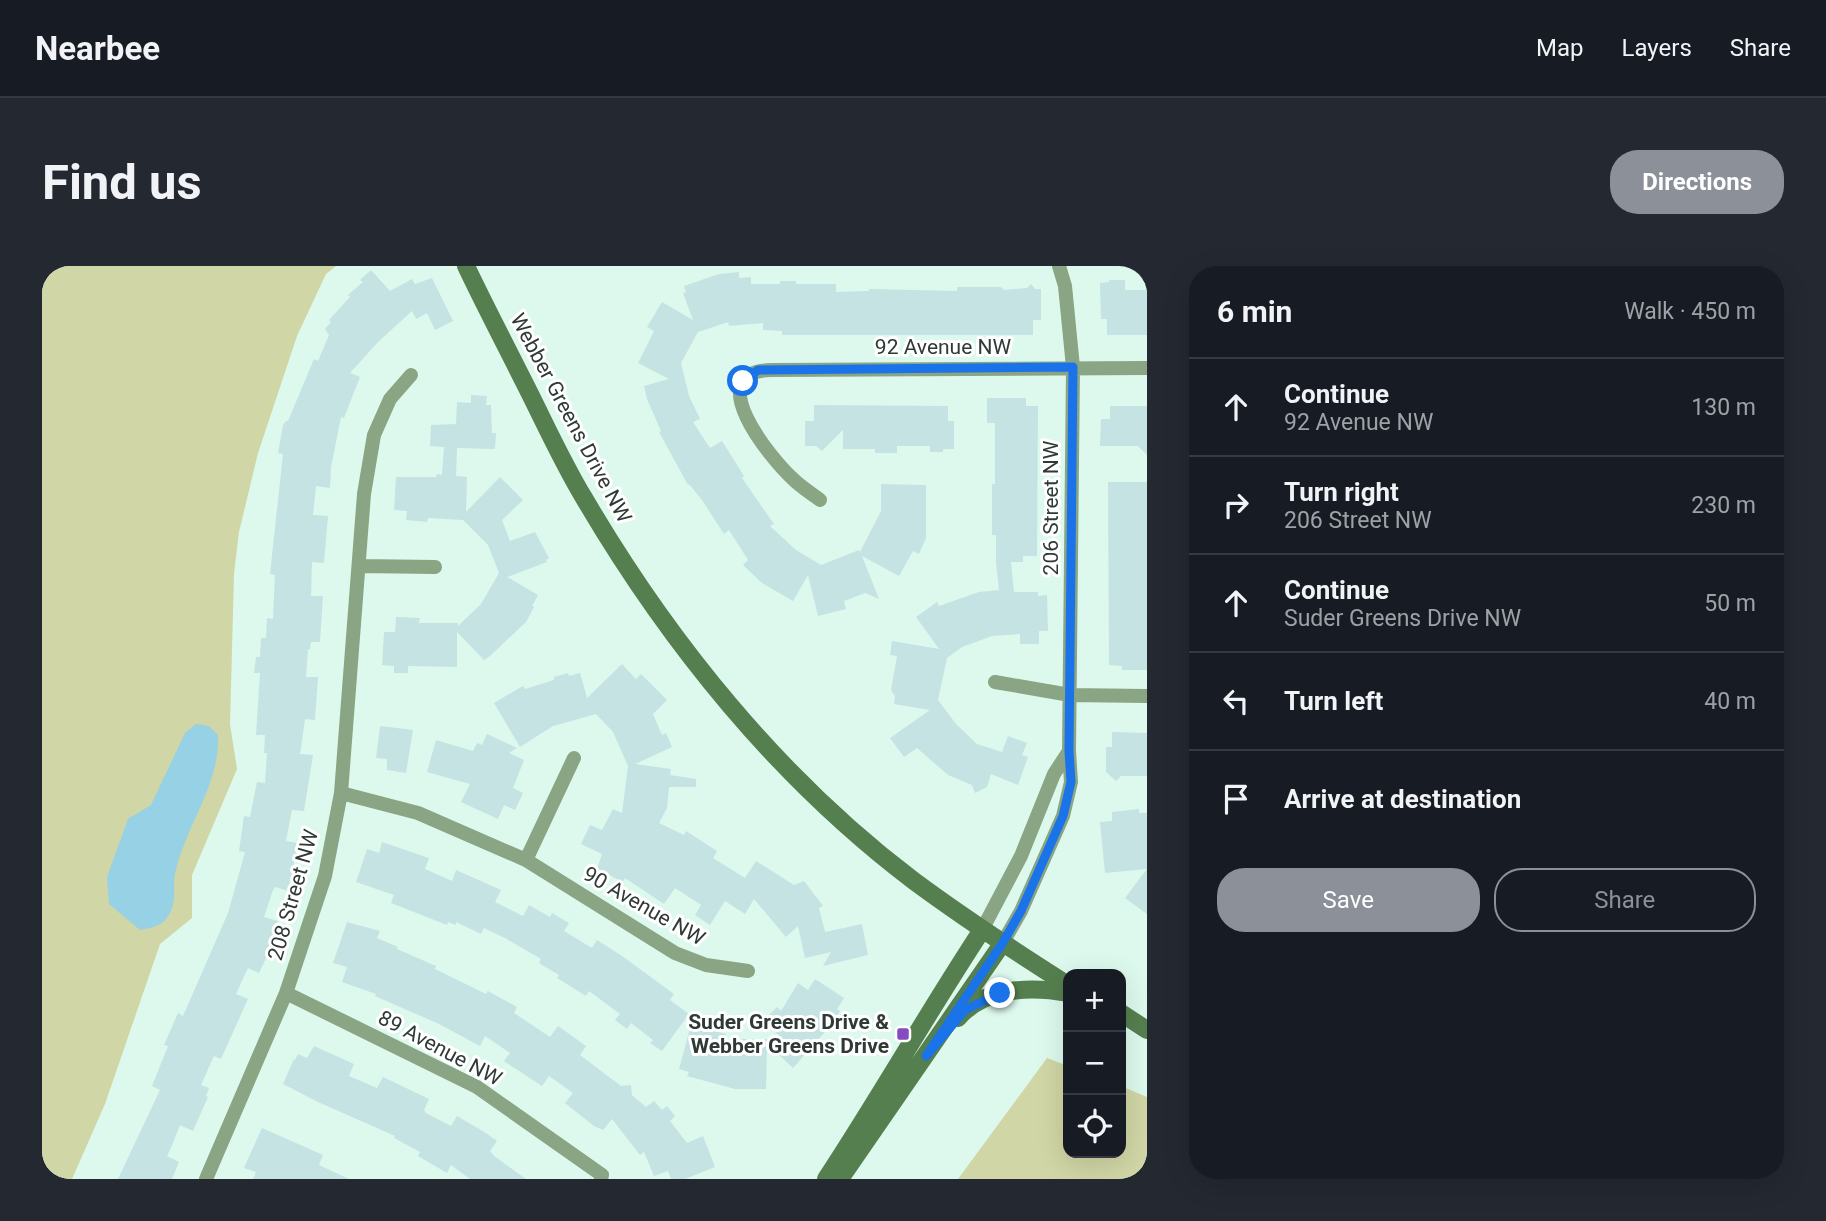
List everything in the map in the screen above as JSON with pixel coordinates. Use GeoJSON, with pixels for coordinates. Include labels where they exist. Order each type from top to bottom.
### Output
{"type":"FeatureCollection","features":[{"type":"Feature","properties":{"kind":"main road","name":"Webber Greens Drive NW"},"geometry":{"type":"LineString","coordinates":[[466,266],[582,495],[646,597],[679,643],[741,718],[814,794],[904,873],[1002,944],[1063,982]]}},
{"type":"Feature","properties":{"kind":"main road"},"geometry":{"type":"LineString","coordinates":[[826,1179],[870,1113],[929,1012],[982,930]]}},
{"type":"Feature","properties":{"kind":"main road"},"geometry":{"type":"LineString","coordinates":[[840,1179],[1002,944]]}},
{"type":"Feature","properties":{"kind":"main road"},"geometry":{"type":"LineString","coordinates":[[926,1056],[965,1010],[987,998],[1000,993],[1026,990],[1048,989],[1063,992]]}},
{"type":"Feature","properties":{"kind":"main road"},"geometry":{"type":"LineString","coordinates":[[1126,1015],[1147,1018]]}},
{"type":"Feature","properties":{"kind":"main road"},"geometry":{"type":"LineString","coordinates":[[1126,1016],[1147,1030]]}},
{"type":"Feature","properties":{"kind":"street","name":"206 Street NW"},"geometry":{"type":"LineString","coordinates":[[1002,944],[1021,911],[1063,816],[1071,782],[1069,751],[1073,367],[1065,286],[1059,266]]}},
{"type":"Feature","properties":{"kind":"street","name":"92 Avenue NW"},"geometry":{"type":"LineString","coordinates":[[820,500],[793,480],[769,452],[738,400],[738,391],[743,381],[758,370],[1147,368]]}},
{"type":"Feature","properties":{"kind":"street","name":"208 Street NW"},"geometry":{"type":"LineString","coordinates":[[206,1179],[286,993],[325,876],[341,793],[364,494],[374,435],[390,399],[411,374]]}},
{"type":"Feature","properties":{"kind":"street"},"geometry":{"type":"LineString","coordinates":[[359,566],[435,567]]}},
{"type":"Feature","properties":{"kind":"street"},"geometry":{"type":"LineString","coordinates":[[995,682],[1070,695],[1147,696]]}},
{"type":"Feature","properties":{"kind":"street","name":"206 Street NW"},"geometry":{"type":"LineString","coordinates":[[982,930],[1021,856],[1054,774],[1069,751]]}},
{"type":"Feature","properties":{"kind":"street"},"geometry":{"type":"LineString","coordinates":[[526,860],[574,758]]}},
{"type":"Feature","properties":{"kind":"street","name":"90 Avenue NW"},"geometry":{"type":"LineString","coordinates":[[341,793],[418,813],[526,860],[675,953],[706,965],[748,971]]}},
{"type":"Feature","properties":{"kind":"street","name":"89 Avenue NW"},"geometry":{"type":"LineString","coordinates":[[286,993],[477,1087],[602,1177]]}},
{"type":"Feature","properties":{"kind":"green space"},"geometry":{"type":"Polygon","coordinates":[[[45,266],[336,266],[326,274],[297,336],[258,453],[239,532],[234,574],[230,724],[237,769],[192,875],[192,918],[160,944],[105,1104],[72,1179],[42,1179],[42,271],[45,266]]]}},
{"type":"Feature","properties":{"kind":"green space"},"geometry":{"type":"Polygon","coordinates":[[[1047,1058],[1063,1064],[1063,1158],[1126,1158],[1126,1088],[1147,1097],[1147,1179],[958,1179],[1047,1058]]]}},
{"type":"Feature","properties":{"kind":"water"},"geometry":{"type":"Polygon","coordinates":[[[196,724],[209,726],[218,735],[214,771],[180,856],[171,911],[160,924],[140,930],[109,904],[107,877],[128,819],[151,805],[185,733],[196,724]]]}},
{"type":"Feature","properties":{"kind":"building"},"geometry":{"type":"Polygon","coordinates":[[[371,270],[390,291],[412,279],[415,284],[432,278],[453,321],[435,330],[427,313],[416,319],[412,311],[378,342],[350,373],[360,377],[344,418],[341,417],[331,467],[330,488],[316,486],[313,515],[328,516],[324,563],[312,562],[311,596],[323,596],[320,642],[311,642],[308,649],[306,677],[318,677],[315,720],[305,719],[300,754],[313,755],[304,811],[292,810],[286,841],[298,843],[288,891],[275,887],[273,890],[264,917],[278,921],[269,952],[259,973],[248,968],[236,994],[248,999],[221,1059],[214,1056],[201,1085],[209,1088],[208,1097],[193,1131],[180,1125],[167,1156],[179,1162],[172,1179],[118,1179],[160,1090],[152,1086],[168,1046],[164,1045],[178,1013],[183,1016],[228,913],[245,852],[239,851],[244,816],[250,817],[257,782],[265,783],[265,735],[256,735],[260,673],[254,673],[256,657],[260,657],[261,638],[266,638],[267,618],[273,619],[275,575],[270,574],[283,454],[278,453],[283,425],[288,421],[314,359],[318,361],[329,335],[325,329],[331,322],[329,320],[371,270]]]}},
{"type":"Feature","properties":{"kind":"building"},"geometry":{"type":"Polygon","coordinates":[[[739,272],[739,278],[751,277],[751,284],[796,281],[796,284],[836,284],[836,292],[869,289],[957,291],[957,287],[1001,287],[1004,290],[1027,288],[1031,284],[1035,289],[1041,289],[1041,320],[1033,320],[1033,335],[782,335],[782,331],[763,330],[763,323],[729,326],[728,322],[698,332],[681,363],[689,396],[700,419],[693,422],[710,448],[722,441],[744,476],[742,478],[774,524],[770,526],[796,550],[821,565],[859,550],[860,552],[881,511],[881,484],[926,485],[926,538],[919,554],[913,551],[899,576],[862,556],[879,599],[865,593],[844,601],[846,609],[818,616],[808,575],[793,601],[762,583],[743,565],[748,560],[729,530],[724,534],[702,500],[688,485],[659,432],[661,431],[644,386],[669,379],[638,363],[654,331],[647,327],[662,302],[693,320],[683,293],[686,292],[684,286],[719,274],[739,272]]]}},
{"type":"Feature","properties":{"kind":"building"},"geometry":{"type":"Polygon","coordinates":[[[1125,280],[1125,290],[1147,290],[1147,335],[1107,335],[1107,319],[1101,319],[1100,283],[1125,280]]]}},
{"type":"Feature","properties":{"kind":"building"},"geometry":{"type":"Polygon","coordinates":[[[471,395],[487,396],[486,405],[491,405],[492,433],[496,433],[495,449],[457,448],[456,476],[467,477],[466,512],[500,477],[523,500],[502,520],[510,541],[535,532],[549,558],[547,562],[507,577],[538,595],[526,622],[490,656],[484,660],[457,632],[457,667],[408,666],[408,673],[394,673],[394,666],[382,665],[384,632],[395,632],[396,617],[420,618],[419,623],[458,623],[458,626],[481,604],[499,573],[488,545],[463,520],[406,520],[407,511],[394,510],[396,477],[442,475],[444,447],[430,446],[431,425],[456,424],[457,402],[471,403],[471,395]]]}},
{"type":"Feature","properties":{"kind":"building"},"geometry":{"type":"Polygon","coordinates":[[[987,398],[1026,398],[1026,406],[1038,406],[1037,556],[1023,556],[1023,562],[1011,562],[1014,592],[1038,592],[1038,596],[1047,595],[1048,631],[1039,631],[1039,644],[1020,644],[1020,634],[992,636],[962,647],[947,658],[938,700],[956,724],[977,744],[1002,752],[1008,736],[1027,743],[1022,755],[1028,757],[1018,785],[991,774],[987,787],[975,793],[972,785],[948,775],[917,748],[904,757],[890,738],[930,710],[894,704],[895,696],[891,690],[897,656],[890,655],[892,641],[939,649],[916,617],[937,602],[939,606],[979,592],[999,590],[996,535],[992,535],[995,423],[987,423],[987,398]]]}},
{"type":"Feature","properties":{"kind":"building"},"geometry":{"type":"Polygon","coordinates":[[[814,405],[948,406],[948,421],[954,421],[954,449],[930,452],[930,446],[897,446],[897,453],[875,453],[875,449],[843,449],[843,430],[822,451],[816,446],[805,446],[805,421],[814,421],[814,405]]]}},
{"type":"Feature","properties":{"kind":"building"},"geometry":{"type":"Polygon","coordinates":[[[1110,406],[1147,406],[1147,455],[1138,446],[1100,446],[1101,419],[1110,419],[1110,406]]]}},
{"type":"Feature","properties":{"kind":"building"},"geometry":{"type":"Polygon","coordinates":[[[1108,482],[1147,482],[1147,670],[1122,670],[1122,666],[1109,665],[1108,482]]]}},
{"type":"Feature","properties":{"kind":"building"},"geometry":{"type":"Polygon","coordinates":[[[622,664],[636,679],[641,674],[667,700],[653,714],[662,735],[666,733],[672,747],[635,764],[671,769],[670,775],[696,779],[696,787],[669,787],[667,808],[659,823],[684,835],[686,831],[717,851],[713,858],[745,878],[756,861],[794,885],[804,881],[823,906],[819,908],[825,932],[862,924],[868,955],[823,966],[831,952],[805,958],[798,926],[786,937],[754,899],[745,914],[725,901],[710,925],[695,915],[701,905],[675,888],[664,904],[625,878],[623,882],[597,869],[602,854],[581,844],[590,825],[602,830],[613,809],[622,813],[628,766],[613,732],[596,714],[553,726],[520,747],[494,703],[523,686],[525,689],[568,673],[569,676],[580,673],[587,698],[622,664]]]}},
{"type":"Feature","properties":{"kind":"building"},"geometry":{"type":"Polygon","coordinates":[[[380,726],[413,730],[406,773],[387,770],[387,759],[376,758],[380,726]]]}},
{"type":"Feature","properties":{"kind":"building"},"geometry":{"type":"Polygon","coordinates":[[[1112,732],[1147,733],[1147,776],[1121,776],[1116,781],[1106,772],[1106,747],[1112,747],[1112,732]]]}},
{"type":"Feature","properties":{"kind":"building"},"geometry":{"type":"Polygon","coordinates":[[[487,734],[517,748],[509,753],[524,760],[513,788],[523,793],[515,810],[504,805],[498,819],[461,802],[470,784],[427,772],[436,740],[473,751],[477,743],[482,745],[487,734]]]}},
{"type":"Feature","properties":{"kind":"building"},"geometry":{"type":"Polygon","coordinates":[[[1139,809],[1139,813],[1147,813],[1147,869],[1105,873],[1100,822],[1112,821],[1112,812],[1139,809]]]}},
{"type":"Feature","properties":{"kind":"building"},"geometry":{"type":"Polygon","coordinates":[[[382,842],[429,858],[425,869],[452,881],[456,870],[501,890],[495,902],[523,916],[529,905],[550,917],[552,913],[569,923],[564,931],[592,948],[597,940],[622,956],[674,994],[670,1000],[689,1014],[662,1051],[650,1043],[653,1040],[631,1023],[627,1029],[615,1020],[620,1014],[589,991],[586,996],[557,978],[559,975],[539,963],[541,959],[505,938],[484,928],[481,934],[456,922],[456,925],[448,922],[447,925],[391,903],[394,895],[356,882],[367,849],[379,853],[382,842]]]}},
{"type":"Feature","properties":{"kind":"building"},"geometry":{"type":"Polygon","coordinates":[[[1147,869],[1147,914],[1125,898],[1147,869]]]}},
{"type":"Feature","properties":{"kind":"building"},"geometry":{"type":"Polygon","coordinates":[[[347,922],[380,931],[377,938],[436,966],[435,969],[486,994],[488,991],[517,1007],[514,1013],[550,1037],[558,1026],[586,1046],[580,1055],[621,1086],[631,1085],[632,1095],[646,1107],[654,1101],[662,1110],[667,1106],[675,1116],[670,1121],[687,1143],[703,1136],[715,1167],[685,1179],[671,1179],[668,1171],[654,1176],[644,1152],[640,1155],[612,1119],[603,1130],[594,1126],[565,1103],[573,1093],[549,1076],[542,1086],[504,1061],[510,1053],[485,1036],[480,1046],[439,1024],[375,996],[376,994],[342,982],[347,967],[333,963],[347,922]]]}},
{"type":"Feature","properties":{"kind":"building"},"geometry":{"type":"Polygon","coordinates":[[[815,979],[844,998],[837,1009],[840,1011],[793,1068],[767,1044],[766,1089],[735,1089],[687,1076],[689,1072],[679,1069],[691,1025],[726,1034],[725,1039],[783,1039],[763,1021],[777,1007],[781,1011],[798,983],[808,990],[815,979]]]}},
{"type":"Feature","properties":{"kind":"building"},"geometry":{"type":"Polygon","coordinates":[[[314,1046],[354,1064],[349,1076],[377,1088],[383,1077],[429,1099],[424,1110],[426,1113],[451,1126],[457,1116],[486,1133],[497,1141],[490,1151],[494,1156],[526,1179],[470,1179],[451,1165],[447,1173],[418,1156],[420,1152],[394,1138],[395,1136],[283,1084],[298,1054],[307,1058],[314,1046]]]}},
{"type":"Feature","properties":{"kind":"building"},"geometry":{"type":"Polygon","coordinates":[[[262,1128],[323,1155],[319,1165],[349,1179],[253,1179],[256,1172],[244,1168],[262,1128]]]}},
{"type":"Feature","properties":{"kind":"place","name":"Suder Greens Drive & Webber Greens Drive"},"geometry":{"type":"Point","coordinates":[903,1034]}},
{"type":"Feature","properties":{"kind":"route"},"geometry":{"type":"LineString","coordinates":[[743,381],[758,370],[1073,367],[1069,751],[1071,782],[1063,816],[1021,911],[1002,944],[926,1056],[965,1010],[1000,993]]}}]}
